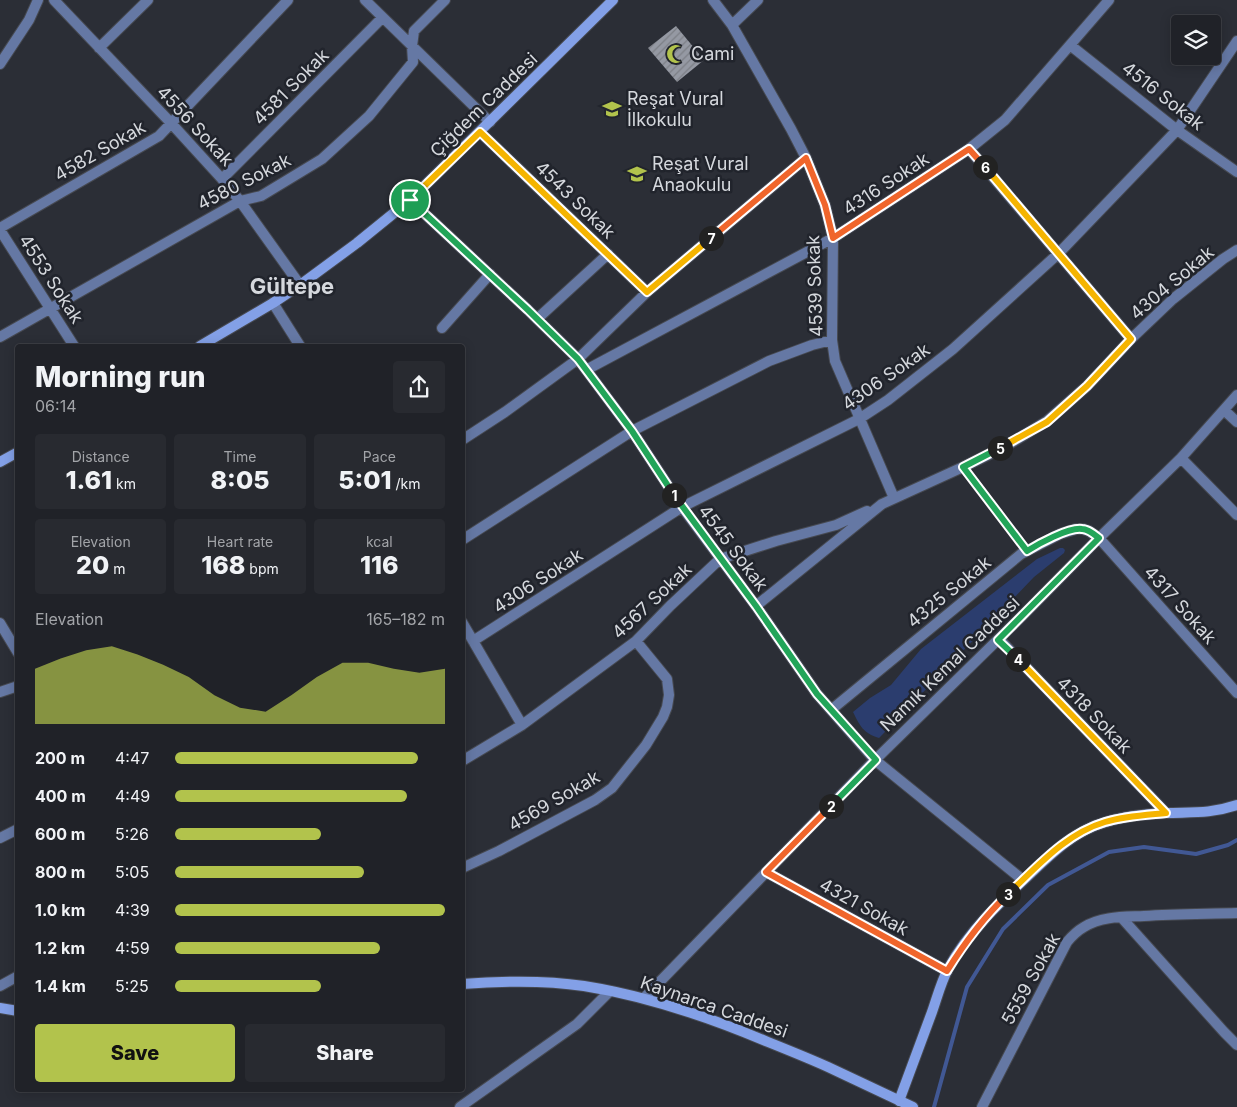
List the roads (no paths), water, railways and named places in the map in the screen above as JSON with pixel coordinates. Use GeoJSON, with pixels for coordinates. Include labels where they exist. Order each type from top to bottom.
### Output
{"type":"FeatureCollection","features":[{"type":"Feature","properties":{"kind":"street"},"geometry":{"type":"LineString","coordinates":[[0,64],[29,20],[38,0]]}},
{"type":"Feature","properties":{"kind":"street","name":"4556 Sokak"},"geometry":{"type":"LineString","coordinates":[[54,0],[222,179],[300,285]]}},
{"type":"Feature","properties":{"kind":"street"},"geometry":{"type":"LineString","coordinates":[[99,48],[148,0]]}},
{"type":"Feature","properties":{"kind":"street","name":"4582 Sokak"},"geometry":{"type":"LineString","coordinates":[[0,229],[159,136],[288,0]]}},
{"type":"Feature","properties":{"kind":"street"},"geometry":{"type":"LineString","coordinates":[[365,0],[490,122]]}},
{"type":"Feature","properties":{"kind":"street","name":"4580 Sokak"},"geometry":{"type":"LineString","coordinates":[[0,337],[240,201],[261,196],[322,159],[369,116],[413,62],[412,46],[414,31],[446,0]]}},
{"type":"Feature","properties":{"kind":"street","name":"Çiğdem Caddesi"},"geometry":{"type":"LineString","coordinates":[[203,344],[300,285],[357,244],[410,200],[613,0]]}},
{"type":"Feature","properties":{"kind":"street","name":"4539 Sokak"},"geometry":{"type":"LineString","coordinates":[[713,0],[732,25],[806,158],[825,205],[833,238],[832,340],[834,361],[894,498]]}},
{"type":"Feature","properties":{"kind":"street"},"geometry":{"type":"LineString","coordinates":[[732,25],[758,0]]}},
{"type":"Feature","properties":{"kind":"street","name":"4316 Sokak"},"geometry":{"type":"LineString","coordinates":[[586,370],[833,238],[969,149],[1005,120],[1109,0]]}},
{"type":"Feature","properties":{"kind":"street","name":"4581 Sokak"},"geometry":{"type":"LineString","coordinates":[[222,179],[382,18]]}},
{"type":"Feature","properties":{"kind":"street","name":"4306 Sokak"},"geometry":{"type":"LineString","coordinates":[[474,641],[682,507],[859,419],[888,400],[953,349],[1059,253],[1177,130],[1237,41]]}},
{"type":"Feature","properties":{"kind":"street","name":"4516 Sokak"},"geometry":{"type":"LineString","coordinates":[[1070,45],[1177,130],[1237,172]]}},
{"type":"Feature","properties":{"kind":"street","name":"4543 Sokak"},"geometry":{"type":"LineString","coordinates":[[480,132],[647,292]]}},
{"type":"Feature","properties":{"kind":"street"},"geometry":{"type":"LineString","coordinates":[[969,149],[1131,339]]}},
{"type":"Feature","properties":{"kind":"street"},"geometry":{"type":"LineString","coordinates":[[465,438],[505,412],[578,359],[647,292],[806,158]]}},
{"type":"Feature","properties":{"kind":"street","name":"4545 Sokak"},"geometry":{"type":"LineString","coordinates":[[410,200],[578,359],[632,431],[682,507],[756,606],[817,694],[876,760],[1023,880]]}},
{"type":"Feature","properties":{"kind":"street","name":"4553 Sokak"},"geometry":{"type":"LineString","coordinates":[[0,229],[73,344]]}},
{"type":"Feature","properties":{"kind":"street","name":"4304 Sokak"},"geometry":{"type":"LineString","coordinates":[[882,504],[1006,446],[1047,422],[1087,386],[1131,339],[1173,299],[1237,250]]}},
{"type":"Feature","properties":{"kind":"street"},"geometry":{"type":"LineString","coordinates":[[537,319],[608,254]]}},
{"type":"Feature","properties":{"kind":"street"},"geometry":{"type":"LineString","coordinates":[[442,328],[490,274]]}},
{"type":"Feature","properties":{"kind":"street"},"geometry":{"type":"LineString","coordinates":[[273,303],[299,344]]}},
{"type":"Feature","properties":{"kind":"street"},"geometry":{"type":"LineString","coordinates":[[465,538],[632,431],[769,361],[812,345],[832,340]]}},
{"type":"Feature","properties":{"kind":"street","name":"Namık Kemal Caddesi"},"geometry":{"type":"LineString","coordinates":[[644,998],[876,760],[1181,458],[1237,395]]}},
{"type":"Feature","properties":{"kind":"street"},"geometry":{"type":"LineString","coordinates":[[1224,410],[1237,422]]}},
{"type":"Feature","properties":{"kind":"street"},"geometry":{"type":"LineString","coordinates":[[0,462],[15,454]]}},
{"type":"Feature","properties":{"kind":"street"},"geometry":{"type":"LineString","coordinates":[[1181,458],[1237,515]]}},
{"type":"Feature","properties":{"kind":"street"},"geometry":{"type":"LineString","coordinates":[[756,606],[882,504]]}},
{"type":"Feature","properties":{"kind":"street","name":"4567 Sokak"},"geometry":{"type":"LineString","coordinates":[[465,759],[522,725],[636,640],[720,559],[776,541],[836,525],[882,504]]}},
{"type":"Feature","properties":{"kind":"street","name":"4325 Sokak"},"geometry":{"type":"LineString","coordinates":[[831,710],[1027,551],[1060,534],[1076,529],[1089,531],[1099,538]]}},
{"type":"Feature","properties":{"kind":"street","name":"4317 Sokak"},"geometry":{"type":"LineString","coordinates":[[1099,538],[1237,693]]}},
{"type":"Feature","properties":{"kind":"street"},"geometry":{"type":"LineString","coordinates":[[0,623],[15,648]]}},
{"type":"Feature","properties":{"kind":"street"},"geometry":{"type":"LineString","coordinates":[[465,627],[522,725]]}},
{"type":"Feature","properties":{"kind":"street","name":"4569 Sokak"},"geometry":{"type":"LineString","coordinates":[[465,867],[524,838],[604,794],[612,788],[646,745],[663,717],[667,706],[667,679],[636,640]]}},
{"type":"Feature","properties":{"kind":"street","name":"4318 Sokak"},"geometry":{"type":"LineString","coordinates":[[998,640],[1166,813]]}},
{"type":"Feature","properties":{"kind":"street"},"geometry":{"type":"LineString","coordinates":[[0,692],[15,687]]}},
{"type":"Feature","properties":{"kind":"street"},"geometry":{"type":"LineString","coordinates":[[899,1100],[947,971],[981,921],[1054,851],[1069,839],[1104,822],[1126,817],[1166,813],[1214,812],[1237,805]]}},
{"type":"Feature","properties":{"kind":"street"},"geometry":{"type":"LineString","coordinates":[[0,838],[15,830]]}},
{"type":"Feature","properties":{"kind":"street","name":"4321 Sokak"},"geometry":{"type":"LineString","coordinates":[[766,872],[947,971]]}},
{"type":"Feature","properties":{"kind":"street","name":"5559 Sokak"},"geometry":{"type":"LineString","coordinates":[[982,1107],[1067,942],[1075,933],[1097,921],[1121,917],[1176,914],[1237,914]]}},
{"type":"Feature","properties":{"kind":"street"},"geometry":{"type":"LineString","coordinates":[[1121,917],[1237,1045]]}},
{"type":"Feature","properties":{"kind":"street"},"geometry":{"type":"LineString","coordinates":[[0,986],[15,978]]}},
{"type":"Feature","properties":{"kind":"street","name":"Kaynarca Caddesi"},"geometry":{"type":"LineString","coordinates":[[465,984],[555,983],[582,986],[644,998],[732,1027],[826,1066],[913,1107]]}},
{"type":"Feature","properties":{"kind":"street"},"geometry":{"type":"LineString","coordinates":[[460,1107],[577,1024],[610,991]]}},
{"type":"Feature","properties":{"kind":"street"},"geometry":{"type":"LineString","coordinates":[[0,1008],[15,1011]]}},
{"type":"Feature","properties":{"kind":"waterway"},"geometry":{"type":"LineString","coordinates":[[934,1107],[967,987],[1003,929],[1048,885],[1109,852],[1144,847],[1196,854],[1228,845],[1237,840]]}},
{"type":"Feature","properties":{"kind":"place","name":"Cami"},"geometry":{"type":"Point","coordinates":[676,54]}},
{"type":"Feature","properties":{"kind":"place","name":"Reşat Vural İlkokulu"},"geometry":{"type":"Point","coordinates":[612,109]}},
{"type":"Feature","properties":{"kind":"place","name":"Reşat Vural Anaokulu"},"geometry":{"type":"Point","coordinates":[637,174]}},
{"type":"Feature","properties":{"kind":"district","name":"Gültepe"},"geometry":{"type":"Point","coordinates":[292,286]}}]}
